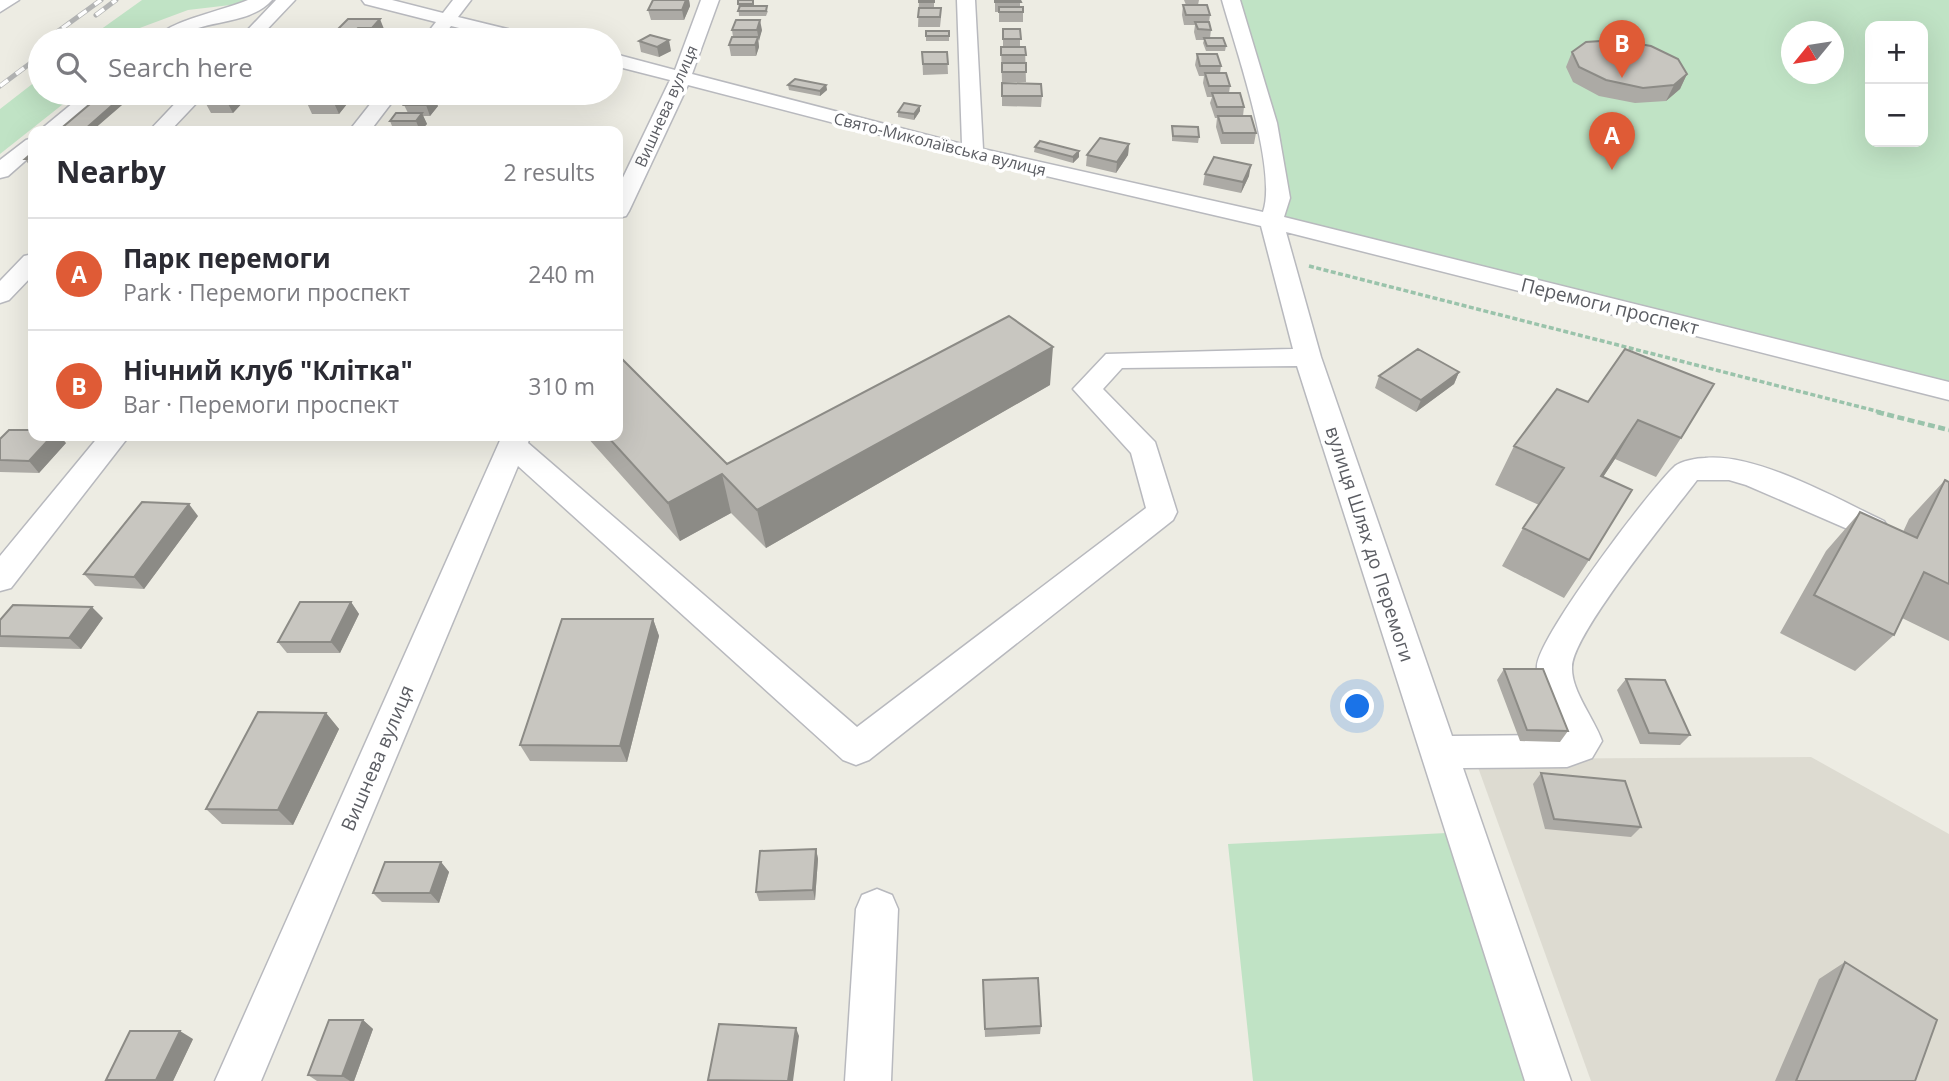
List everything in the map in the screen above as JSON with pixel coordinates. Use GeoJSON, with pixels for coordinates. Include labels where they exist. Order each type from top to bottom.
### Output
{"type":"FeatureCollection","features":[{"type":"Feature","properties":{"kind":"street"},"geometry":{"type":"LineString","coordinates":[[0,7],[10,0]]}},
{"type":"Feature","properties":{"kind":"street"},"geometry":{"type":"LineString","coordinates":[[182,28],[226,16],[263,0]]}},
{"type":"Feature","properties":{"kind":"street"},"geometry":{"type":"LineString","coordinates":[[259,28],[286,0]]}},
{"type":"Feature","properties":{"kind":"street"},"geometry":{"type":"LineString","coordinates":[[371,0],[477,28]]}},
{"type":"Feature","properties":{"kind":"street"},"geometry":{"type":"LineString","coordinates":[[441,28],[462,0]]}},
{"type":"Feature","properties":{"kind":"street","name":"Вишнева вулиця"},"geometry":{"type":"LineString","coordinates":[[623,200],[682,76],[710,0]]}},
{"type":"Feature","properties":{"kind":"street"},"geometry":{"type":"LineString","coordinates":[[966,0],[973,153]]}},
{"type":"Feature","properties":{"kind":"street","name":"вулиця Шлях до Перемоги"},"geometry":{"type":"LineString","coordinates":[[1231,0],[1267,123],[1279,198],[1271,221],[1308,357],[1548,1081]]}},
{"type":"Feature","properties":{"kind":"street","name":"Свято-Миколаївська вулиця"},"geometry":{"type":"LineString","coordinates":[[623,62],[973,153],[1271,221]]}},
{"type":"Feature","properties":{"kind":"street"},"geometry":{"type":"LineString","coordinates":[[55,126],[82,105]]}},
{"type":"Feature","properties":{"kind":"street"},"geometry":{"type":"LineString","coordinates":[[164,126],[184,105]]}},
{"type":"Feature","properties":{"kind":"street"},"geometry":{"type":"LineString","coordinates":[[363,126],[380,105]]}},
{"type":"Feature","properties":{"kind":"street"},"geometry":{"type":"LineString","coordinates":[[0,171],[28,148]]}},
{"type":"Feature","properties":{"kind":"street","name":"Перемоги проспект"},"geometry":{"type":"LineString","coordinates":[[1271,221],[1949,391]]}},
{"type":"Feature","properties":{"kind":"street"},"geometry":{"type":"LineString","coordinates":[[0,295],[28,266]]}},
{"type":"Feature","properties":{"kind":"street"},"geometry":{"type":"LineString","coordinates":[[515,441],[856,749],[1162,512],[1145,449],[1087,389],[1115,360],[1308,357]]}},
{"type":"Feature","properties":{"kind":"street"},"geometry":{"type":"LineString","coordinates":[[0,579],[111,441]]}},
{"type":"Feature","properties":{"kind":"street","name":"Вишнева вулиця"},"geometry":{"type":"LineString","coordinates":[[238,1081],[514,441]]}},
{"type":"Feature","properties":{"kind":"street"},"geometry":{"type":"LineString","coordinates":[[1439,752],[1567,751],[1579,747],[1584,741],[1553,668],[1555,654],[1590,601],[1687,472],[1699,467],[1722,467],[1747,473],[1873,529]]}},
{"type":"Feature","properties":{"kind":"street"},"geometry":{"type":"LineString","coordinates":[[868,1081],[877,909]]}},
{"type":"Feature","properties":{"kind":"path"},"geometry":{"type":"LineString","coordinates":[[1282,259],[1949,430]]}},
{"type":"Feature","properties":{"kind":"shaded area"},"geometry":{"type":"Polygon","coordinates":[[[1811,757],[1949,834],[1949,1081],[1591,1081],[1475,759],[1811,757]]]}},
{"type":"Feature","properties":{"kind":"green space"},"geometry":{"type":"Polygon","coordinates":[[[142,0],[274,0],[188,10],[140,28],[103,28],[142,0]]]}},
{"type":"Feature","properties":{"kind":"green space"},"geometry":{"type":"Polygon","coordinates":[[[1237,0],[1949,0],[1949,391],[1271,221],[1279,197],[1237,0]]]}},
{"type":"Feature","properties":{"kind":"green space"},"geometry":{"type":"Polygon","coordinates":[[[28,87],[28,105],[62,105],[35,126],[28,126],[28,132],[0,154],[0,109],[28,87]]]}},
{"type":"Feature","properties":{"kind":"green space"},"geometry":{"type":"Polygon","coordinates":[[[1466,832],[1548,1081],[1253,1081],[1228,844],[1466,832]]]}},
{"type":"Feature","properties":{"kind":"building"},"geometry":{"type":"Polygon","coordinates":[[[653,0],[686,0],[682,10],[648,10],[653,0]]]}},
{"type":"Feature","properties":{"kind":"building"},"geometry":{"type":"Polygon","coordinates":[[[738,0],[753,0],[753,4],[738,4],[738,0]]]}},
{"type":"Feature","properties":{"kind":"building"},"geometry":{"type":"Polygon","coordinates":[[[1020,0],[1021,2],[995,2],[1020,0]]]}},
{"type":"Feature","properties":{"kind":"building"},"geometry":{"type":"Polygon","coordinates":[[[1183,5],[1207,5],[1210,15],[1186,15],[1183,5]]]}},
{"type":"Feature","properties":{"kind":"building"},"geometry":{"type":"Polygon","coordinates":[[[740,6],[767,6],[766,11],[738,11],[740,6]]]}},
{"type":"Feature","properties":{"kind":"building"},"geometry":{"type":"Polygon","coordinates":[[[999,7],[1023,7],[1023,12],[999,12],[999,7]]]}},
{"type":"Feature","properties":{"kind":"building"},"geometry":{"type":"Polygon","coordinates":[[[919,8],[941,8],[940,17],[918,17],[919,8]]]}},
{"type":"Feature","properties":{"kind":"building"},"geometry":{"type":"Polygon","coordinates":[[[348,19],[380,19],[372,28],[339,28],[348,19]]]}},
{"type":"Feature","properties":{"kind":"building"},"geometry":{"type":"Polygon","coordinates":[[[736,20],[760,20],[757,30],[732,30],[736,20]]]}},
{"type":"Feature","properties":{"kind":"building"},"geometry":{"type":"Polygon","coordinates":[[[1195,22],[1209,22],[1211,30],[1198,29],[1195,22]]]}},
{"type":"Feature","properties":{"kind":"building"},"geometry":{"type":"Polygon","coordinates":[[[1003,29],[1020,29],[1021,39],[1003,39],[1003,29]]]}},
{"type":"Feature","properties":{"kind":"building"},"geometry":{"type":"Polygon","coordinates":[[[926,31],[949,31],[949,36],[926,36],[926,31]]]}},
{"type":"Feature","properties":{"kind":"building"},"geometry":{"type":"Polygon","coordinates":[[[650,35],[669,40],[657,47],[639,41],[650,35]]]}},
{"type":"Feature","properties":{"kind":"building"},"geometry":{"type":"Polygon","coordinates":[[[732,37],[758,37],[755,45],[729,45],[732,37]]]}},
{"type":"Feature","properties":{"kind":"building"},"geometry":{"type":"Polygon","coordinates":[[[1204,38],[1223,38],[1226,46],[1207,46],[1204,38]]]}},
{"type":"Feature","properties":{"kind":"building"},"geometry":{"type":"Polygon","coordinates":[[[1616,40],[1651,46],[1678,59],[1687,74],[1674,85],[1643,88],[1606,80],[1579,67],[1572,52],[1586,42],[1616,40]]]}},
{"type":"Feature","properties":{"kind":"building"},"geometry":{"type":"Polygon","coordinates":[[[1001,47],[1025,47],[1026,55],[1001,55],[1001,47]]]}},
{"type":"Feature","properties":{"kind":"building"},"geometry":{"type":"Polygon","coordinates":[[[922,52],[947,52],[948,64],[923,64],[922,52]]]}},
{"type":"Feature","properties":{"kind":"building"},"geometry":{"type":"Polygon","coordinates":[[[1197,54],[1217,54],[1221,66],[1200,66],[1197,54]]]}},
{"type":"Feature","properties":{"kind":"building"},"geometry":{"type":"Polygon","coordinates":[[[1002,63],[1026,63],[1026,72],[1002,72],[1002,63]]]}},
{"type":"Feature","properties":{"kind":"building"},"geometry":{"type":"Polygon","coordinates":[[[1205,73],[1226,73],[1230,86],[1209,86],[1205,73]]]}},
{"type":"Feature","properties":{"kind":"building"},"geometry":{"type":"Polygon","coordinates":[[[795,79],[826,85],[820,91],[788,85],[795,79]]]}},
{"type":"Feature","properties":{"kind":"building"},"geometry":{"type":"Polygon","coordinates":[[[1002,83],[1041,84],[1042,96],[1002,96],[1002,83]]]}},
{"type":"Feature","properties":{"kind":"building"},"geometry":{"type":"Polygon","coordinates":[[[1212,93],[1240,93],[1244,107],[1217,107],[1212,93]]]}},
{"type":"Feature","properties":{"kind":"building"},"geometry":{"type":"Polygon","coordinates":[[[904,103],[920,106],[914,114],[898,112],[904,103]]]}},
{"type":"Feature","properties":{"kind":"building"},"geometry":{"type":"Polygon","coordinates":[[[89,105],[112,105],[89,126],[64,126],[89,105]]]}},
{"type":"Feature","properties":{"kind":"building"},"geometry":{"type":"Polygon","coordinates":[[[396,113],[422,113],[416,121],[390,121],[396,113]]]}},
{"type":"Feature","properties":{"kind":"building"},"geometry":{"type":"Polygon","coordinates":[[[1218,116],[1251,116],[1256,133],[1223,133],[1218,116]]]}},
{"type":"Feature","properties":{"kind":"building"},"geometry":{"type":"Polygon","coordinates":[[[1172,126],[1198,127],[1199,137],[1173,136],[1172,126]]]}},
{"type":"Feature","properties":{"kind":"building"},"geometry":{"type":"Polygon","coordinates":[[[1100,138],[1129,144],[1117,162],[1087,155],[1100,138]]]}},
{"type":"Feature","properties":{"kind":"building"},"geometry":{"type":"Polygon","coordinates":[[[1040,141],[1079,151],[1073,157],[1035,147],[1040,141]]]}},
{"type":"Feature","properties":{"kind":"building"},"geometry":{"type":"Polygon","coordinates":[[[1214,157],[1251,165],[1243,182],[1205,174],[1214,157]]]}},
{"type":"Feature","properties":{"kind":"building"},"geometry":{"type":"Polygon","coordinates":[[[1009,316],[1053,347],[757,510],[722,474],[668,503],[612,441],[623,441],[623,360],[727,464],[1009,316]]]}},
{"type":"Feature","properties":{"kind":"building"},"geometry":{"type":"Polygon","coordinates":[[[1418,349],[1459,372],[1421,400],[1379,376],[1418,349]]]}},
{"type":"Feature","properties":{"kind":"building"},"geometry":{"type":"Polygon","coordinates":[[[1625,349],[1714,384],[1681,438],[1638,420],[1601,476],[1632,490],[1589,560],[1523,528],[1564,468],[1514,446],[1557,389],[1588,402],[1625,349]]]}},
{"type":"Feature","properties":{"kind":"building"},"geometry":{"type":"Polygon","coordinates":[[[9,430],[28,430],[28,441],[47,441],[29,461],[0,460],[0,439],[9,430]]]}},
{"type":"Feature","properties":{"kind":"building"},"geometry":{"type":"Polygon","coordinates":[[[1945,480],[1949,482],[1949,584],[1924,572],[1894,635],[1814,595],[1860,512],[1917,538],[1945,480]]]}},
{"type":"Feature","properties":{"kind":"building"},"geometry":{"type":"Polygon","coordinates":[[[142,502],[189,504],[134,577],[84,574],[142,502]]]}},
{"type":"Feature","properties":{"kind":"building"},"geometry":{"type":"Polygon","coordinates":[[[300,602],[351,602],[331,642],[278,642],[300,602]]]}},
{"type":"Feature","properties":{"kind":"building"},"geometry":{"type":"Polygon","coordinates":[[[13,605],[92,607],[69,638],[0,636],[0,620],[13,605]]]}},
{"type":"Feature","properties":{"kind":"building"},"geometry":{"type":"Polygon","coordinates":[[[562,619],[653,619],[620,746],[520,745],[562,619]]]}},
{"type":"Feature","properties":{"kind":"building"},"geometry":{"type":"Polygon","coordinates":[[[1504,669],[1543,669],[1568,731],[1527,730],[1504,669]]]}},
{"type":"Feature","properties":{"kind":"building"},"geometry":{"type":"Polygon","coordinates":[[[1626,679],[1665,680],[1690,735],[1649,733],[1626,679]]]}},
{"type":"Feature","properties":{"kind":"building"},"geometry":{"type":"Polygon","coordinates":[[[258,712],[326,713],[278,810],[206,809],[258,712]]]}},
{"type":"Feature","properties":{"kind":"building"},"geometry":{"type":"Polygon","coordinates":[[[1541,773],[1625,781],[1641,827],[1554,819],[1541,773]]]}},
{"type":"Feature","properties":{"kind":"building"},"geometry":{"type":"Polygon","coordinates":[[[816,849],[813,890],[756,892],[760,851],[816,849]]]}},
{"type":"Feature","properties":{"kind":"building"},"geometry":{"type":"Polygon","coordinates":[[[385,862],[441,862],[430,893],[373,893],[385,862]]]}},
{"type":"Feature","properties":{"kind":"building"},"geometry":{"type":"Polygon","coordinates":[[[1845,962],[1937,1020],[1915,1081],[1796,1081],[1845,962]]]}},
{"type":"Feature","properties":{"kind":"building"},"geometry":{"type":"Polygon","coordinates":[[[1038,978],[1041,1026],[985,1029],[983,980],[1038,978]]]}},
{"type":"Feature","properties":{"kind":"building"},"geometry":{"type":"Polygon","coordinates":[[[329,1020],[363,1020],[342,1076],[308,1075],[329,1020]]]}},
{"type":"Feature","properties":{"kind":"building"},"geometry":{"type":"Polygon","coordinates":[[[719,1024],[796,1028],[788,1081],[708,1080],[719,1024]]]}},
{"type":"Feature","properties":{"kind":"building"},"geometry":{"type":"Polygon","coordinates":[[[130,1031],[180,1031],[156,1080],[106,1080],[130,1031]]]}},
{"type":"Feature","properties":{"kind":"railway"},"geometry":{"type":"LineString","coordinates":[[62,28],[101,0]]}},
{"type":"Feature","properties":{"kind":"railway"},"geometry":{"type":"LineString","coordinates":[[96,15],[116,0]]}},
{"type":"Feature","properties":{"kind":"railway"},"geometry":{"type":"LineString","coordinates":[[0,86],[28,65]]}},
{"type":"Feature","properties":{"kind":"place","name":"Нічний клуб \"Клітка\""},"geometry":{"type":"Point","coordinates":[1622,78]}},
{"type":"Feature","properties":{"kind":"place","name":"Парк перемоги"},"geometry":{"type":"Point","coordinates":[1612,170]}}]}
